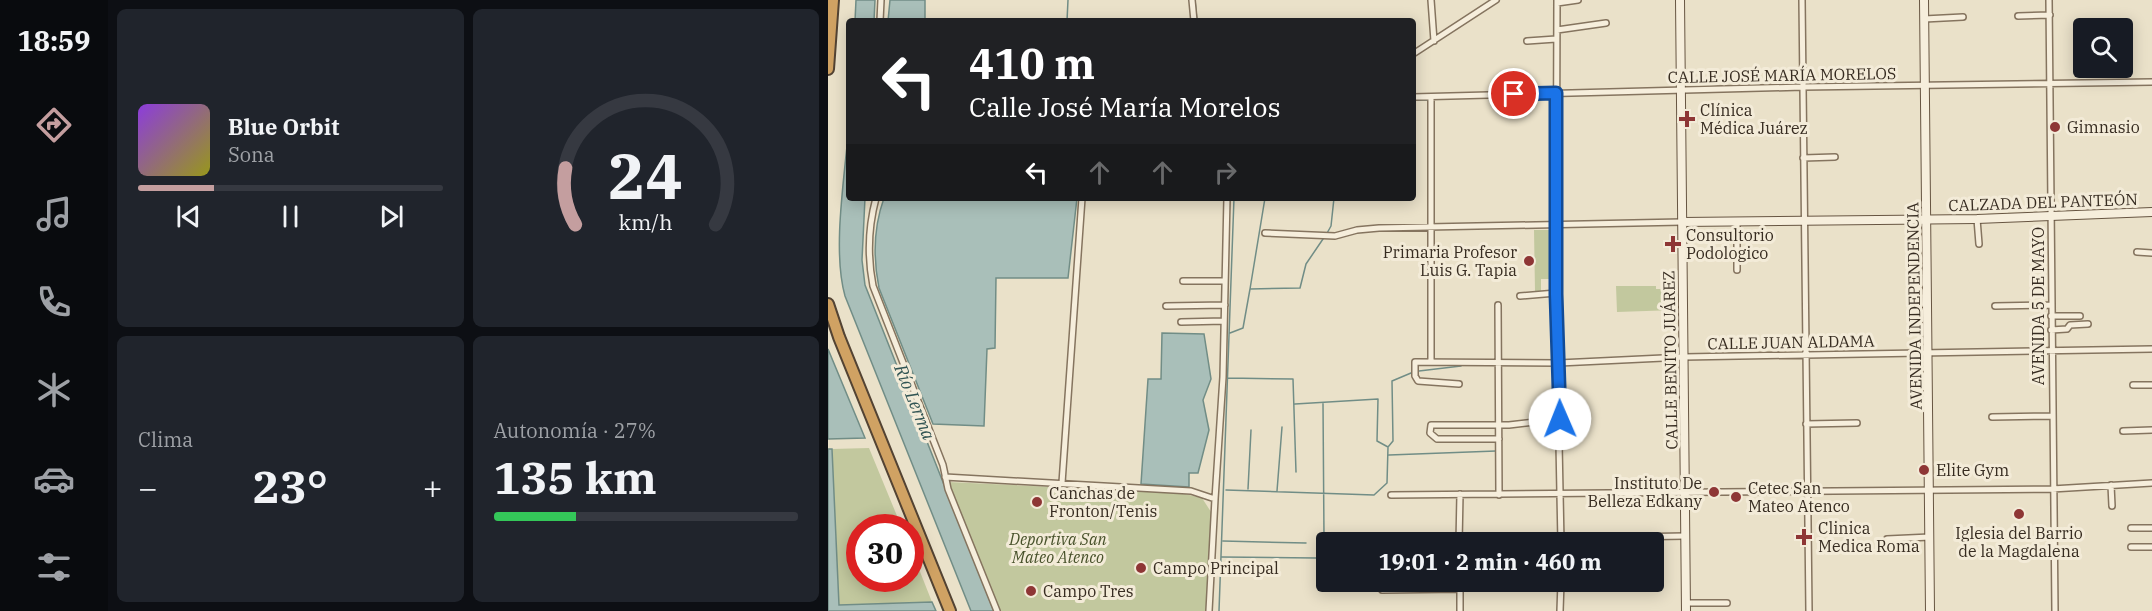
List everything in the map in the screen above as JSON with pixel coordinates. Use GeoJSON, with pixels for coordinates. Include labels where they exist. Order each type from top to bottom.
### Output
{"type":"FeatureCollection","features":[{"type":"Feature","properties":{"kind":"highway"},"geometry":{"type":"LineString","coordinates":[[828,69],[833,0]]}},
{"type":"Feature","properties":{"kind":"highway"},"geometry":{"type":"LineString","coordinates":[[828,304],[839,337],[950,611]]}},
{"type":"Feature","properties":{"kind":"highway"},"geometry":{"type":"LineString","coordinates":[[828,323],[904,514]]}},
{"type":"Feature","properties":{"kind":"highway"},"geometry":{"type":"LineString","coordinates":[[924,564],[943,611]]}},
{"type":"Feature","properties":{"kind":"main road","name":"CALLE BENITO JUÁREZ"},"geometry":{"type":"LineString","coordinates":[[1680,0],[1686,607]]}},
{"type":"Feature","properties":{"kind":"main road","name":"AVENIDA INDEPENDENCIA"},"geometry":{"type":"LineString","coordinates":[[1924,0],[1930,611]]}},
{"type":"Feature","properties":{"kind":"main road","name":"CALZADA DEL PANTEÓN"},"geometry":{"type":"LineString","coordinates":[[1682,222],[1977,219],[2152,212]]}},
{"type":"Feature","properties":{"kind":"street"},"geometry":{"type":"LineString","coordinates":[[880,18],[881,0]]}},
{"type":"Feature","properties":{"kind":"street"},"geometry":{"type":"LineString","coordinates":[[1192,0],[1194,18]]}},
{"type":"Feature","properties":{"kind":"street"},"geometry":{"type":"LineString","coordinates":[[1431,0],[1434,40]]}},
{"type":"Feature","properties":{"kind":"street"},"geometry":{"type":"LineString","coordinates":[[1416,52],[1496,0]]}},
{"type":"Feature","properties":{"kind":"street"},"geometry":{"type":"LineString","coordinates":[[1561,532],[1556,294],[1557,1],[1578,0]]}},
{"type":"Feature","properties":{"kind":"street"},"geometry":{"type":"LineString","coordinates":[[1802,0],[1809,611]]}},
{"type":"Feature","properties":{"kind":"street","name":"AVENIDA 5 DE MAYO"},"geometry":{"type":"LineString","coordinates":[[2049,0],[2052,489],[2055,611]]}},
{"type":"Feature","properties":{"kind":"street"},"geometry":{"type":"LineString","coordinates":[[2018,16],[2050,15]]}},
{"type":"Feature","properties":{"kind":"street"},"geometry":{"type":"LineString","coordinates":[[1924,19],[1963,17]]}},
{"type":"Feature","properties":{"kind":"street"},"geometry":{"type":"LineString","coordinates":[[1557,30],[1606,23]]}},
{"type":"Feature","properties":{"kind":"street"},"geometry":{"type":"LineString","coordinates":[[1527,41],[1556,39]]}},
{"type":"Feature","properties":{"kind":"street","name":"CALLE JOSÉ MARÍA MORELOS"},"geometry":{"type":"LineString","coordinates":[[1416,97],[1803,87],[2152,82]]}},
{"type":"Feature","properties":{"kind":"street"},"geometry":{"type":"LineString","coordinates":[[1431,97],[1431,362],[1415,362],[1416,379],[1425,383],[1459,384]]}},
{"type":"Feature","properties":{"kind":"street"},"geometry":{"type":"LineString","coordinates":[[1803,158],[1835,157]]}},
{"type":"Feature","properties":{"kind":"street"},"geometry":{"type":"LineString","coordinates":[[875,201],[869,229],[869,267],[873,286],[997,611]]}},
{"type":"Feature","properties":{"kind":"street"},"geometry":{"type":"LineString","coordinates":[[1062,483],[1082,201]]}},
{"type":"Feature","properties":{"kind":"street"},"geometry":{"type":"LineString","coordinates":[[1209,611],[1225,305],[1227,201]]}},
{"type":"Feature","properties":{"kind":"street"},"geometry":{"type":"LineString","coordinates":[[1977,219],[1979,244]]}},
{"type":"Feature","properties":{"kind":"street"},"geometry":{"type":"LineString","coordinates":[[1265,233],[1331,236],[1346,232],[1431,228],[1682,222]]}},
{"type":"Feature","properties":{"kind":"street"},"geometry":{"type":"LineString","coordinates":[[1737,222],[1737,270]]}},
{"type":"Feature","properties":{"kind":"street"},"geometry":{"type":"LineString","coordinates":[[2137,252],[2152,253]]}},
{"type":"Feature","properties":{"kind":"street"},"geometry":{"type":"LineString","coordinates":[[1183,281],[1225,281]]}},
{"type":"Feature","properties":{"kind":"street"},"geometry":{"type":"LineString","coordinates":[[1520,296],[1556,294]]}},
{"type":"Feature","properties":{"kind":"street"},"geometry":{"type":"LineString","coordinates":[[1995,306],[2051,304]]}},
{"type":"Feature","properties":{"kind":"street"},"geometry":{"type":"LineString","coordinates":[[1166,306],[1225,305]]}},
{"type":"Feature","properties":{"kind":"street"},"geometry":{"type":"LineString","coordinates":[[1498,305],[1498,495]]}},
{"type":"Feature","properties":{"kind":"street"},"geometry":{"type":"LineString","coordinates":[[2051,316],[2080,316]]}},
{"type":"Feature","properties":{"kind":"street"},"geometry":{"type":"LineString","coordinates":[[1181,322],[1224,321]]}},
{"type":"Feature","properties":{"kind":"street"},"geometry":{"type":"LineString","coordinates":[[2051,330],[2067,329],[2071,324],[2088,324]]}},
{"type":"Feature","properties":{"kind":"street","name":"CALLE JUAN ALDAMA"},"geometry":{"type":"LineString","coordinates":[[1431,362],[1559,363],[1684,357],[2152,349]]}},
{"type":"Feature","properties":{"kind":"street"},"geometry":{"type":"LineString","coordinates":[[2133,385],[2152,385]]}},
{"type":"Feature","properties":{"kind":"street"},"geometry":{"type":"LineString","coordinates":[[1992,417],[2052,416]]}},
{"type":"Feature","properties":{"kind":"street"},"geometry":{"type":"LineString","coordinates":[[1499,439],[1437,439],[1430,433],[1431,425],[1499,425],[1560,419]]}},
{"type":"Feature","properties":{"kind":"street"},"geometry":{"type":"LineString","coordinates":[[1806,424],[1857,423]]}},
{"type":"Feature","properties":{"kind":"street"},"geometry":{"type":"LineString","coordinates":[[1475,425],[1476,440]]}},
{"type":"Feature","properties":{"kind":"street"},"geometry":{"type":"LineString","coordinates":[[2123,430],[2152,430]]}},
{"type":"Feature","properties":{"kind":"street"},"geometry":{"type":"LineString","coordinates":[[945,477],[1191,491],[1215,499]]}},
{"type":"Feature","properties":{"kind":"street"},"geometry":{"type":"LineString","coordinates":[[1391,495],[2052,489],[2152,483]]}},
{"type":"Feature","properties":{"kind":"street"},"geometry":{"type":"LineString","coordinates":[[2111,484],[2112,506]]}},
{"type":"Feature","properties":{"kind":"street"},"geometry":{"type":"LineString","coordinates":[[1459,532],[1460,494]]}},
{"type":"Feature","properties":{"kind":"street"},"geometry":{"type":"LineString","coordinates":[[2131,528],[2152,528]]}},
{"type":"Feature","properties":{"kind":"street"},"geometry":{"type":"LineString","coordinates":[[1664,536],[1685,536]]}},
{"type":"Feature","properties":{"kind":"street"},"geometry":{"type":"LineString","coordinates":[[1887,538],[1930,537]]}},
{"type":"Feature","properties":{"kind":"street"},"geometry":{"type":"LineString","coordinates":[[2131,547],[2152,547]]}},
{"type":"Feature","properties":{"kind":"street"},"geometry":{"type":"LineString","coordinates":[[1460,592],[1460,611]]}},
{"type":"Feature","properties":{"kind":"street"},"geometry":{"type":"LineString","coordinates":[[1560,611],[1561,592]]}},
{"type":"Feature","properties":{"kind":"street"},"geometry":{"type":"LineString","coordinates":[[1686,607],[1727,603]]}},
{"type":"Feature","properties":{"kind":"green space"},"geometry":{"type":"Polygon","coordinates":[[[1534,230],[1551,230],[1552,279],[1541,279],[1541,291],[1535,291],[1534,230]]]}},
{"type":"Feature","properties":{"kind":"green space"},"geometry":{"type":"Polygon","coordinates":[[[1616,286],[1656,286],[1656,289],[1675,289],[1675,310],[1617,312],[1616,286]]]}},
{"type":"Feature","properties":{"kind":"green space"},"geometry":{"type":"Polygon","coordinates":[[[869,448],[896,514],[846,514],[846,592],[924,592],[924,582],[932,602],[839,605],[832,449],[869,448]]]}},
{"type":"Feature","properties":{"kind":"green space","name":"Deportiva San Mateo Atenco"},"geometry":{"type":"Polygon","coordinates":[[[948,482],[1181,493],[1202,498],[1213,515],[1207,611],[999,611],[948,482]]]}},
{"type":"Feature","properties":{"kind":"water"},"geometry":{"type":"Polygon","coordinates":[[[856,0],[875,0],[874,18],[855,18],[856,0]]]}},
{"type":"Feature","properties":{"kind":"water"},"geometry":{"type":"Polygon","coordinates":[[[890,0],[925,0],[925,18],[888,18],[890,0]]]}},
{"type":"Feature","properties":{"kind":"water"},"geometry":{"type":"Polygon","coordinates":[[[846,157],[846,201],[865,201],[862,260],[865,285],[994,611],[971,611],[845,296],[841,277],[839,235],[846,157]]]}},
{"type":"Feature","properties":{"kind":"water"},"geometry":{"type":"Polygon","coordinates":[[[883,201],[1077,201],[1068,278],[996,278],[995,348],[987,349],[984,426],[933,424],[879,288],[876,265],[878,220],[883,201]]]}},
{"type":"Feature","properties":{"kind":"water"},"geometry":{"type":"Polygon","coordinates":[[[1162,333],[1204,334],[1211,379],[1203,400],[1209,430],[1198,473],[1189,473],[1189,487],[1141,484],[1148,379],[1161,379],[1162,333]]]}},
{"type":"Feature","properties":{"kind":"water"},"geometry":{"type":"Polygon","coordinates":[[[828,349],[865,438],[828,439],[828,349]]]}},
{"type":"Feature","properties":{"kind":"water"},"geometry":{"type":"Polygon","coordinates":[[[828,449],[832,449],[839,605],[932,602],[936,611],[828,611],[828,449]]]}},
{"type":"Feature","properties":{"kind":"waterway"},"geometry":{"type":"LineString","coordinates":[[1067,18],[1068,0]]}},
{"type":"Feature","properties":{"kind":"waterway"},"geometry":{"type":"LineString","coordinates":[[1195,0],[1197,18]]}},
{"type":"Feature","properties":{"kind":"waterway"},"geometry":{"type":"LineString","coordinates":[[1416,100],[1428,100]]}},
{"type":"Feature","properties":{"kind":"waterway"},"geometry":{"type":"LineString","coordinates":[[1219,611],[1234,201]]}},
{"type":"Feature","properties":{"kind":"waterway"},"geometry":{"type":"LineString","coordinates":[[1250,289],[1265,201]]}},
{"type":"Feature","properties":{"kind":"waterway"},"geometry":{"type":"LineString","coordinates":[[1326,235],[1331,226],[1334,201]]}},
{"type":"Feature","properties":{"kind":"waterway"},"geometry":{"type":"LineString","coordinates":[[1230,333],[1243,328],[1250,289],[1300,288],[1306,264],[1323,239]]}},
{"type":"Feature","properties":{"kind":"waterway"},"geometry":{"type":"LineString","coordinates":[[1419,371],[1461,366]]}},
{"type":"Feature","properties":{"kind":"waterway"},"geometry":{"type":"LineString","coordinates":[[1226,490],[1374,495],[1387,483],[1388,447],[1393,441],[1392,381],[1411,373]]}},
{"type":"Feature","properties":{"kind":"waterway"},"geometry":{"type":"LineString","coordinates":[[1228,378],[1293,379],[1296,472]]}},
{"type":"Feature","properties":{"kind":"waterway"},"geometry":{"type":"LineString","coordinates":[[1295,404],[1378,399],[1377,441],[1388,447]]}},
{"type":"Feature","properties":{"kind":"waterway"},"geometry":{"type":"LineString","coordinates":[[1323,403],[1324,532]]}},
{"type":"Feature","properties":{"kind":"waterway"},"geometry":{"type":"LineString","coordinates":[[1277,491],[1282,427]]}},
{"type":"Feature","properties":{"kind":"waterway"},"geometry":{"type":"LineString","coordinates":[[1248,489],[1251,430]]}},
{"type":"Feature","properties":{"kind":"waterway"},"geometry":{"type":"LineString","coordinates":[[1389,455],[1496,451]]}},
{"type":"Feature","properties":{"kind":"waterway"},"geometry":{"type":"LineString","coordinates":[[1223,541],[1306,543]]}},
{"type":"Feature","properties":{"kind":"waterway"},"geometry":{"type":"LineString","coordinates":[[1222,557],[1316,558]]}},
{"type":"Feature","properties":{"kind":"place","name":"Clínica Médica Juárez"},"geometry":{"type":"Point","coordinates":[1687,119]}},
{"type":"Feature","properties":{"kind":"place","name":"Gimnasio"},"geometry":{"type":"Point","coordinates":[2055,127]}},
{"type":"Feature","properties":{"kind":"place","name":"Consultorio Podologico"},"geometry":{"type":"Point","coordinates":[1673,244]}},
{"type":"Feature","properties":{"kind":"place","name":"Primaria Profesor Luis G. Tapia"},"geometry":{"type":"Point","coordinates":[1529,261]}},
{"type":"Feature","properties":{"kind":"place","name":"Elite Gym"},"geometry":{"type":"Point","coordinates":[1924,470]}},
{"type":"Feature","properties":{"kind":"place","name":"Instituto De Belleza Edkany"},"geometry":{"type":"Point","coordinates":[1714,492]}},
{"type":"Feature","properties":{"kind":"place","name":"Cetec San Mateo Atenco"},"geometry":{"type":"Point","coordinates":[1736,497]}},
{"type":"Feature","properties":{"kind":"place","name":"Canchas de Fronton/Tenis"},"geometry":{"type":"Point","coordinates":[1037,502]}},
{"type":"Feature","properties":{"kind":"place","name":"Iglesia del Barrio de la Magdalena"},"geometry":{"type":"Point","coordinates":[2019,514]}},
{"type":"Feature","properties":{"kind":"place","name":"Clinica Medica Roma"},"geometry":{"type":"Point","coordinates":[1804,537]}},
{"type":"Feature","properties":{"kind":"place","name":"Campo Principal"},"geometry":{"type":"Point","coordinates":[1141,568]}},
{"type":"Feature","properties":{"kind":"place","name":"Campo Tres"},"geometry":{"type":"Point","coordinates":[1031,591]}},
{"type":"Feature","properties":{"kind":"route"},"geometry":{"type":"LineString","coordinates":[[1514,94],[1556,93],[1556,294],[1560,419]]}},
{"type":"Feature","properties":{"kind":"water label","name":"Río Lerma"},"geometry":{"type":"Point","coordinates":[915,402]}}]}
